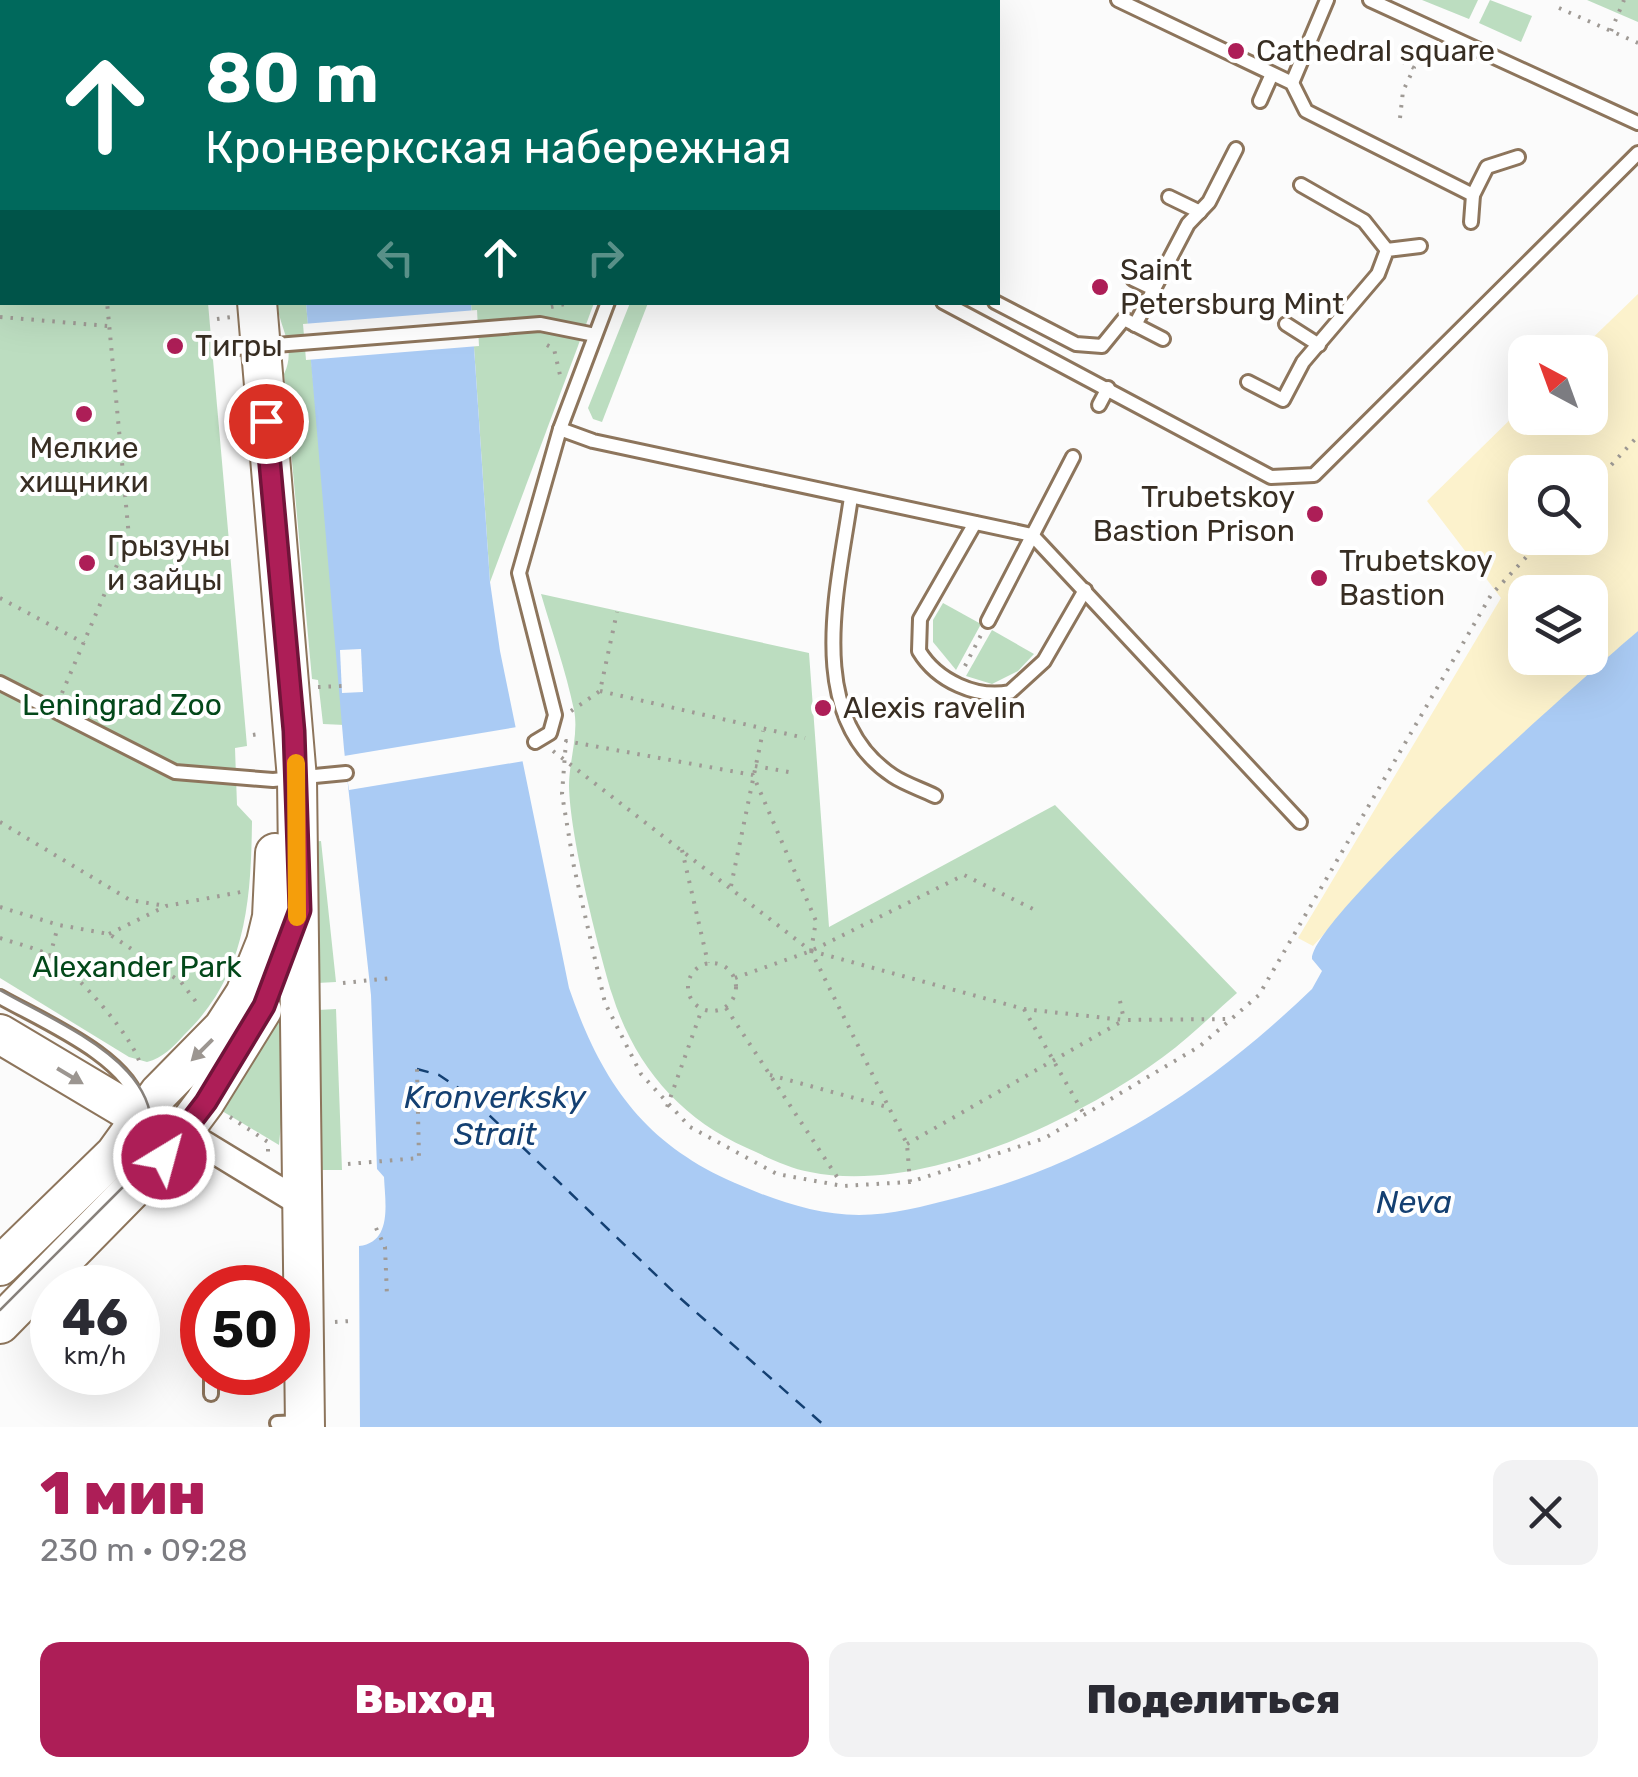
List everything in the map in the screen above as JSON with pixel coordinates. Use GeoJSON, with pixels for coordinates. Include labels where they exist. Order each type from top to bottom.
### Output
{"type":"FeatureCollection","features":[{"type":"Feature","properties":{"kind":"main road"},"geometry":{"type":"LineString","coordinates":[[236,305],[261,346]]}},
{"type":"Feature","properties":{"kind":"main road"},"geometry":{"type":"LineString","coordinates":[[257,305],[285,779],[300,910],[296,1424]]}},
{"type":"Feature","properties":{"kind":"main road"},"geometry":{"type":"LineString","coordinates":[[8,1250],[115,1154],[141,1118],[223,1028],[245,994],[272,917],[285,779]]}},
{"type":"Feature","properties":{"kind":"main road"},"geometry":{"type":"LineString","coordinates":[[0,1324],[102,1231],[184,1132],[264,1006],[300,910]]}},
{"type":"Feature","properties":{"kind":"main road"},"geometry":{"type":"LineString","coordinates":[[0,1034],[141,1118],[184,1132]]}},
{"type":"Feature","properties":{"kind":"street"},"geometry":{"type":"LineString","coordinates":[[184,1132],[299,1202]]}},
{"type":"Feature","properties":{"kind":"lane"},"geometry":{"type":"LineString","coordinates":[[1118,0],[1292,83],[1306,111],[1474,195]]}},
{"type":"Feature","properties":{"kind":"lane"},"geometry":{"type":"LineString","coordinates":[[1292,83],[1327,0]]}},
{"type":"Feature","properties":{"kind":"lane"},"geometry":{"type":"LineString","coordinates":[[1370,0],[1638,123]]}},
{"type":"Feature","properties":{"kind":"lane"},"geometry":{"type":"LineString","coordinates":[[1260,101],[1272,74]]}},
{"type":"Feature","properties":{"kind":"lane"},"geometry":{"type":"LineString","coordinates":[[1135,325],[1188,224],[1200,212],[1236,148]]}},
{"type":"Feature","properties":{"kind":"lane"},"geometry":{"type":"LineString","coordinates":[[948,305],[1272,477],[1314,475],[1638,153]]}},
{"type":"Feature","properties":{"kind":"lane"},"geometry":{"type":"LineString","coordinates":[[1471,222],[1474,195],[1488,167],[1518,157]]}},
{"type":"Feature","properties":{"kind":"lane"},"geometry":{"type":"LineString","coordinates":[[1301,185],[1364,221],[1387,250]]}},
{"type":"Feature","properties":{"kind":"lane"},"geometry":{"type":"LineString","coordinates":[[1169,197],[1200,212]]}},
{"type":"Feature","properties":{"kind":"lane"},"geometry":{"type":"LineString","coordinates":[[1387,250],[1420,246]]}},
{"type":"Feature","properties":{"kind":"lane"},"geometry":{"type":"LineString","coordinates":[[1248,382],[1283,400],[1304,362],[1378,274],[1387,250]]}},
{"type":"Feature","properties":{"kind":"lane"},"geometry":{"type":"LineString","coordinates":[[1133,279],[1154,289]]}},
{"type":"Feature","properties":{"kind":"lane"},"geometry":{"type":"LineString","coordinates":[[536,742],[550,733],[555,714],[519,574],[560,429],[607,305]]}},
{"type":"Feature","properties":{"kind":"lane"},"geometry":{"type":"LineString","coordinates":[[1000,305],[1076,344],[1102,346],[1124,319],[1163,339]]}},
{"type":"Feature","properties":{"kind":"lane"},"geometry":{"type":"LineString","coordinates":[[261,346],[540,324],[596,335]]}},
{"type":"Feature","properties":{"kind":"lane"},"geometry":{"type":"LineString","coordinates":[[1286,324],[1319,345]]}},
{"type":"Feature","properties":{"kind":"lane"},"geometry":{"type":"LineString","coordinates":[[1099,405],[1108,388]]}},
{"type":"Feature","properties":{"kind":"lane"},"geometry":{"type":"LineString","coordinates":[[560,429],[593,441],[1032,534],[1300,822]]}},
{"type":"Feature","properties":{"kind":"lane"},"geometry":{"type":"LineString","coordinates":[[1342,447],[1353,458]]}},
{"type":"Feature","properties":{"kind":"lane"},"geometry":{"type":"LineString","coordinates":[[988,621],[1073,457]]}},
{"type":"Feature","properties":{"kind":"lane"},"geometry":{"type":"LineString","coordinates":[[1231,475],[1240,460]]}},
{"type":"Feature","properties":{"kind":"lane"},"geometry":{"type":"LineString","coordinates":[[851,496],[832,618],[839,688],[848,721],[866,750],[892,776],[935,796]]}},
{"type":"Feature","properties":{"kind":"lane"},"geometry":{"type":"LineString","coordinates":[[974,523],[920,619],[917,636],[926,663],[956,683],[993,696],[1010,692],[1044,661],[1085,590]]}},
{"type":"Feature","properties":{"kind":"lane"},"geometry":{"type":"LineString","coordinates":[[0,684],[175,772],[285,779],[346,772]]}},
{"type":"Feature","properties":{"kind":"lane"},"geometry":{"type":"LineString","coordinates":[[0,997],[118,1069],[133,1086],[141,1118]]}},
{"type":"Feature","properties":{"kind":"path"},"geometry":{"type":"LineString","coordinates":[[1612,31],[1624,0]]}},
{"type":"Feature","properties":{"kind":"path"},"geometry":{"type":"LineString","coordinates":[[1559,8],[1638,42]]}},
{"type":"Feature","properties":{"kind":"path"},"geometry":{"type":"LineString","coordinates":[[1400,118],[1402,91],[1414,68],[1401,61]]}},
{"type":"Feature","properties":{"kind":"path"},"geometry":{"type":"LineString","coordinates":[[54,712],[128,537],[107,305]]}},
{"type":"Feature","properties":{"kind":"path"},"geometry":{"type":"LineString","coordinates":[[0,317],[108,326]]}},
{"type":"Feature","properties":{"kind":"path"},"geometry":{"type":"LineString","coordinates":[[536,339],[554,348],[560,383]]}},
{"type":"Feature","properties":{"kind":"path"},"geometry":{"type":"LineString","coordinates":[[1608,468],[1638,436]]}},
{"type":"Feature","properties":{"kind":"path"},"geometry":{"type":"LineString","coordinates":[[753,775],[566,741],[565,812],[605,1003],[641,1074],[690,1128],[777,1174],[842,1186],[910,1182],[1030,1144],[1086,1116],[1171,1065],[1260,995],[1491,595],[1528,555]]}},
{"type":"Feature","properties":{"kind":"path"},"geometry":{"type":"LineString","coordinates":[[0,598],[84,643]]}},
{"type":"Feature","properties":{"kind":"path"},"geometry":{"type":"LineString","coordinates":[[570,712],[600,691],[617,612]]}},
{"type":"Feature","properties":{"kind":"path"},"geometry":{"type":"LineString","coordinates":[[956,683],[988,621]]}},
{"type":"Feature","properties":{"kind":"path"},"geometry":{"type":"LineString","coordinates":[[316,688],[342,686]]}},
{"type":"Feature","properties":{"kind":"path"},"geometry":{"type":"LineString","coordinates":[[600,691],[806,738]]}},
{"type":"Feature","properties":{"kind":"path"},"geometry":{"type":"LineString","coordinates":[[731,886],[763,730]]}},
{"type":"Feature","properties":{"kind":"path"},"geometry":{"type":"LineString","coordinates":[[553,751],[811,952],[907,1144],[910,1182]]}},
{"type":"Feature","properties":{"kind":"path"},"geometry":{"type":"LineString","coordinates":[[755,766],[789,772]]}},
{"type":"Feature","properties":{"kind":"path"},"geometry":{"type":"LineString","coordinates":[[753,775],[816,920],[811,952]]}},
{"type":"Feature","properties":{"kind":"path"},"geometry":{"type":"LineString","coordinates":[[0,822],[130,900],[166,906]]}},
{"type":"Feature","properties":{"kind":"path"},"geometry":{"type":"LineString","coordinates":[[681,847],[708,963]]}},
{"type":"Feature","properties":{"kind":"path"},"geometry":{"type":"LineString","coordinates":[[735,978],[811,952],[964,875],[1033,909]]}},
{"type":"Feature","properties":{"kind":"path"},"geometry":{"type":"LineString","coordinates":[[109,934],[166,906],[246,892]]}},
{"type":"Feature","properties":{"kind":"path"},"geometry":{"type":"LineString","coordinates":[[0,907],[58,925],[109,934],[180,982],[210,1018]]}},
{"type":"Feature","properties":{"kind":"path"},"geometry":{"type":"LineString","coordinates":[[50,956],[58,925]]}},
{"type":"Feature","properties":{"kind":"path"},"geometry":{"type":"LineString","coordinates":[[0,938],[50,956],[76,976],[133,1048],[142,1071]]}},
{"type":"Feature","properties":{"kind":"path"},"geometry":{"type":"LineString","coordinates":[[811,952],[1024,1008],[1124,1020],[1230,1019]]}},
{"type":"Feature","properties":{"kind":"path"},"geometry":{"type":"LineString","coordinates":[[708,963],[724,966],[735,978],[736,994],[726,1008],[702,1009],[690,998],[688,984],[694,970],[708,963]]}},
{"type":"Feature","properties":{"kind":"path"},"geometry":{"type":"LineString","coordinates":[[347,982],[390,978]]}},
{"type":"Feature","properties":{"kind":"path"},"geometry":{"type":"LineString","coordinates":[[1120,1001],[1124,1020]]}},
{"type":"Feature","properties":{"kind":"path"},"geometry":{"type":"LineString","coordinates":[[726,1008],[842,1186]]}},
{"type":"Feature","properties":{"kind":"path"},"geometry":{"type":"LineString","coordinates":[[1024,1008],[1086,1116]]}},
{"type":"Feature","properties":{"kind":"path"},"geometry":{"type":"LineString","coordinates":[[667,1107],[702,1009]]}},
{"type":"Feature","properties":{"kind":"path"},"geometry":{"type":"LineString","coordinates":[[907,1144],[1124,1020]]}},
{"type":"Feature","properties":{"kind":"path"},"geometry":{"type":"LineString","coordinates":[[348,1164],[419,1158],[416,1069]]}},
{"type":"Feature","properties":{"kind":"path"},"geometry":{"type":"LineString","coordinates":[[769,1075],[891,1108]]}},
{"type":"Feature","properties":{"kind":"path"},"geometry":{"type":"LineString","coordinates":[[221,1112],[268,1142],[267,1166]]}},
{"type":"Feature","properties":{"kind":"path"},"geometry":{"type":"LineString","coordinates":[[376,1228],[385,1246],[387,1296]]}},
{"type":"Feature","properties":{"kind":"path"},"geometry":{"type":"LineString","coordinates":[[329,1322],[350,1322]]}},
{"type":"Feature","properties":{"kind":"green space"},"geometry":{"type":"Polygon","coordinates":[[[1422,0],[1478,0],[1469,19],[1422,0]]]}},
{"type":"Feature","properties":{"kind":"green space"},"geometry":{"type":"Polygon","coordinates":[[[1490,0],[1532,16],[1521,42],[1479,23],[1490,0]]]}},
{"type":"Feature","properties":{"kind":"green space"},"geometry":{"type":"Polygon","coordinates":[[[1587,0],[1638,0],[1638,22],[1587,0]]]}},
{"type":"Feature","properties":{"kind":"green space","name":"Leningrad Zoo"},"geometry":{"type":"Polygon","coordinates":[[[0,305],[208,305],[247,746],[235,748],[237,805],[252,821],[250,880],[241,936],[221,988],[205,1012],[176,1044],[147,1062],[129,1057],[0,978],[0,305]]]}},
{"type":"Feature","properties":{"kind":"green space"},"geometry":{"type":"Polygon","coordinates":[[[277,305],[306,305],[345,725],[323,724],[318,680],[312,679],[284,374],[289,355],[277,305]]]}},
{"type":"Feature","properties":{"kind":"green space"},"geometry":{"type":"Polygon","coordinates":[[[471,305],[593,305],[490,582],[471,305]]]}},
{"type":"Feature","properties":{"kind":"green space"},"geometry":{"type":"Polygon","coordinates":[[[629,305],[647,305],[602,422],[593,419],[588,408],[629,305]]]}},
{"type":"Feature","properties":{"kind":"green space"},"geometry":{"type":"Polygon","coordinates":[[[541,594],[809,653],[829,927],[1055,805],[1237,993],[1192,1034],[1128,1081],[1043,1128],[947,1163],[899,1173],[853,1176],[810,1172],[723,1136],[680,1105],[646,1066],[612,994],[574,833],[569,786],[574,710],[541,594]]]}},
{"type":"Feature","properties":{"kind":"green space"},"geometry":{"type":"Polygon","coordinates":[[[943,603],[981,624],[956,670],[933,642],[933,620],[943,603]]]}},
{"type":"Feature","properties":{"kind":"green space"},"geometry":{"type":"Polygon","coordinates":[[[992,630],[1034,654],[1018,671],[992,684],[966,676],[992,630]]]}},
{"type":"Feature","properties":{"kind":"green space"},"geometry":{"type":"Polygon","coordinates":[[[321,841],[336,982],[317,983],[318,1010],[336,1009],[342,1170],[318,1170],[310,842],[321,841]]]}},
{"type":"Feature","properties":{"kind":"green space"},"geometry":{"type":"Polygon","coordinates":[[[288,995],[293,996],[279,1145],[217,1108],[288,995]]]}},
{"type":"Feature","properties":{"kind":"sand"},"geometry":{"type":"Polygon","coordinates":[[[1638,294],[1638,631],[1608,659],[1608,575],[1508,575],[1508,675],[1590,675],[1405,846],[1313,946],[1298,938],[1501,598],[1427,501],[1508,422],[1508,435],[1608,435],[1608,335],[1596,335],[1638,294]]]}},
{"type":"Feature","properties":{"kind":"water","name":"Neva"},"geometry":{"type":"Polygon","coordinates":[[[306,305],[471,305],[490,582],[500,651],[569,988],[611,1080],[650,1128],[703,1167],[780,1201],[811,1209],[859,1215],[908,1210],[1007,1183],[1103,1143],[1191,1089],[1312,989],[1322,971],[1312,959],[1324,934],[1402,847],[1588,675],[1608,675],[1608,658],[1638,631],[1638,1427],[360,1427],[359,1246],[377,1237],[385,1219],[384,1177],[377,1169],[371,995],[344,749],[306,305]]]}},
{"type":"Feature","properties":{"kind":"pier"},"geometry":{"type":"Polygon","coordinates":[[[477,310],[479,346],[306,360],[303,324],[477,310]]]}},
{"type":"Feature","properties":{"kind":"pier"},"geometry":{"type":"Polygon","coordinates":[[[361,649],[363,692],[342,693],[340,650],[361,649]]]}},
{"type":"Feature","properties":{"kind":"pier"},"geometry":{"type":"Polygon","coordinates":[[[523,726],[530,760],[349,790],[344,756],[523,726]]]}},
{"type":"Feature","properties":{"kind":"ferry route"},"geometry":{"type":"LineString","coordinates":[[417,1069],[439,1075],[466,1093],[680,1298],[826,1427]]}},
{"type":"Feature","properties":{"kind":"tram line"},"geometry":{"type":"LineString","coordinates":[[0,990],[88,1039],[115,1060],[137,1083],[149,1110],[150,1140],[136,1174],[0,1310]]}},
{"type":"Feature","properties":{"kind":"slow traffic"},"geometry":{"type":"LineString","coordinates":[[296,763],[300,910],[297,917]]}},
{"type":"Feature","properties":{"kind":"place","name":"Cathedral square"},"geometry":{"type":"Point","coordinates":[1236,51]}},
{"type":"Feature","properties":{"kind":"place","name":"Saint Petersburg Mint"},"geometry":{"type":"Point","coordinates":[1100,287]}},
{"type":"Feature","properties":{"kind":"place","name":"Тигры"},"geometry":{"type":"Point","coordinates":[175,346]}},
{"type":"Feature","properties":{"kind":"place","name":"Мелкие хищники"},"geometry":{"type":"Point","coordinates":[84,414]}},
{"type":"Feature","properties":{"kind":"place","name":"Trubetskoy Bastion Prison"},"geometry":{"type":"Point","coordinates":[1315,514]}},
{"type":"Feature","properties":{"kind":"place","name":"Грызуны и зайцы"},"geometry":{"type":"Point","coordinates":[87,563]}},
{"type":"Feature","properties":{"kind":"place","name":"Trubetskoy Bastion"},"geometry":{"type":"Point","coordinates":[1319,578]}},
{"type":"Feature","properties":{"kind":"place","name":"Alexis ravelin"},"geometry":{"type":"Point","coordinates":[823,708]}},
{"type":"Feature","properties":{"kind":"route"},"geometry":{"type":"LineString","coordinates":[[164,1157],[206,1102],[264,1006],[300,910],[294,731],[266,421]]}},
{"type":"Feature","properties":{"kind":"park label","name":"Alexander Park"},"geometry":{"type":"Point","coordinates":[137,967]}},
{"type":"Feature","properties":{"kind":"water label","name":"Kronverksky Strait"},"geometry":{"type":"Point","coordinates":[495,1116]}}]}
